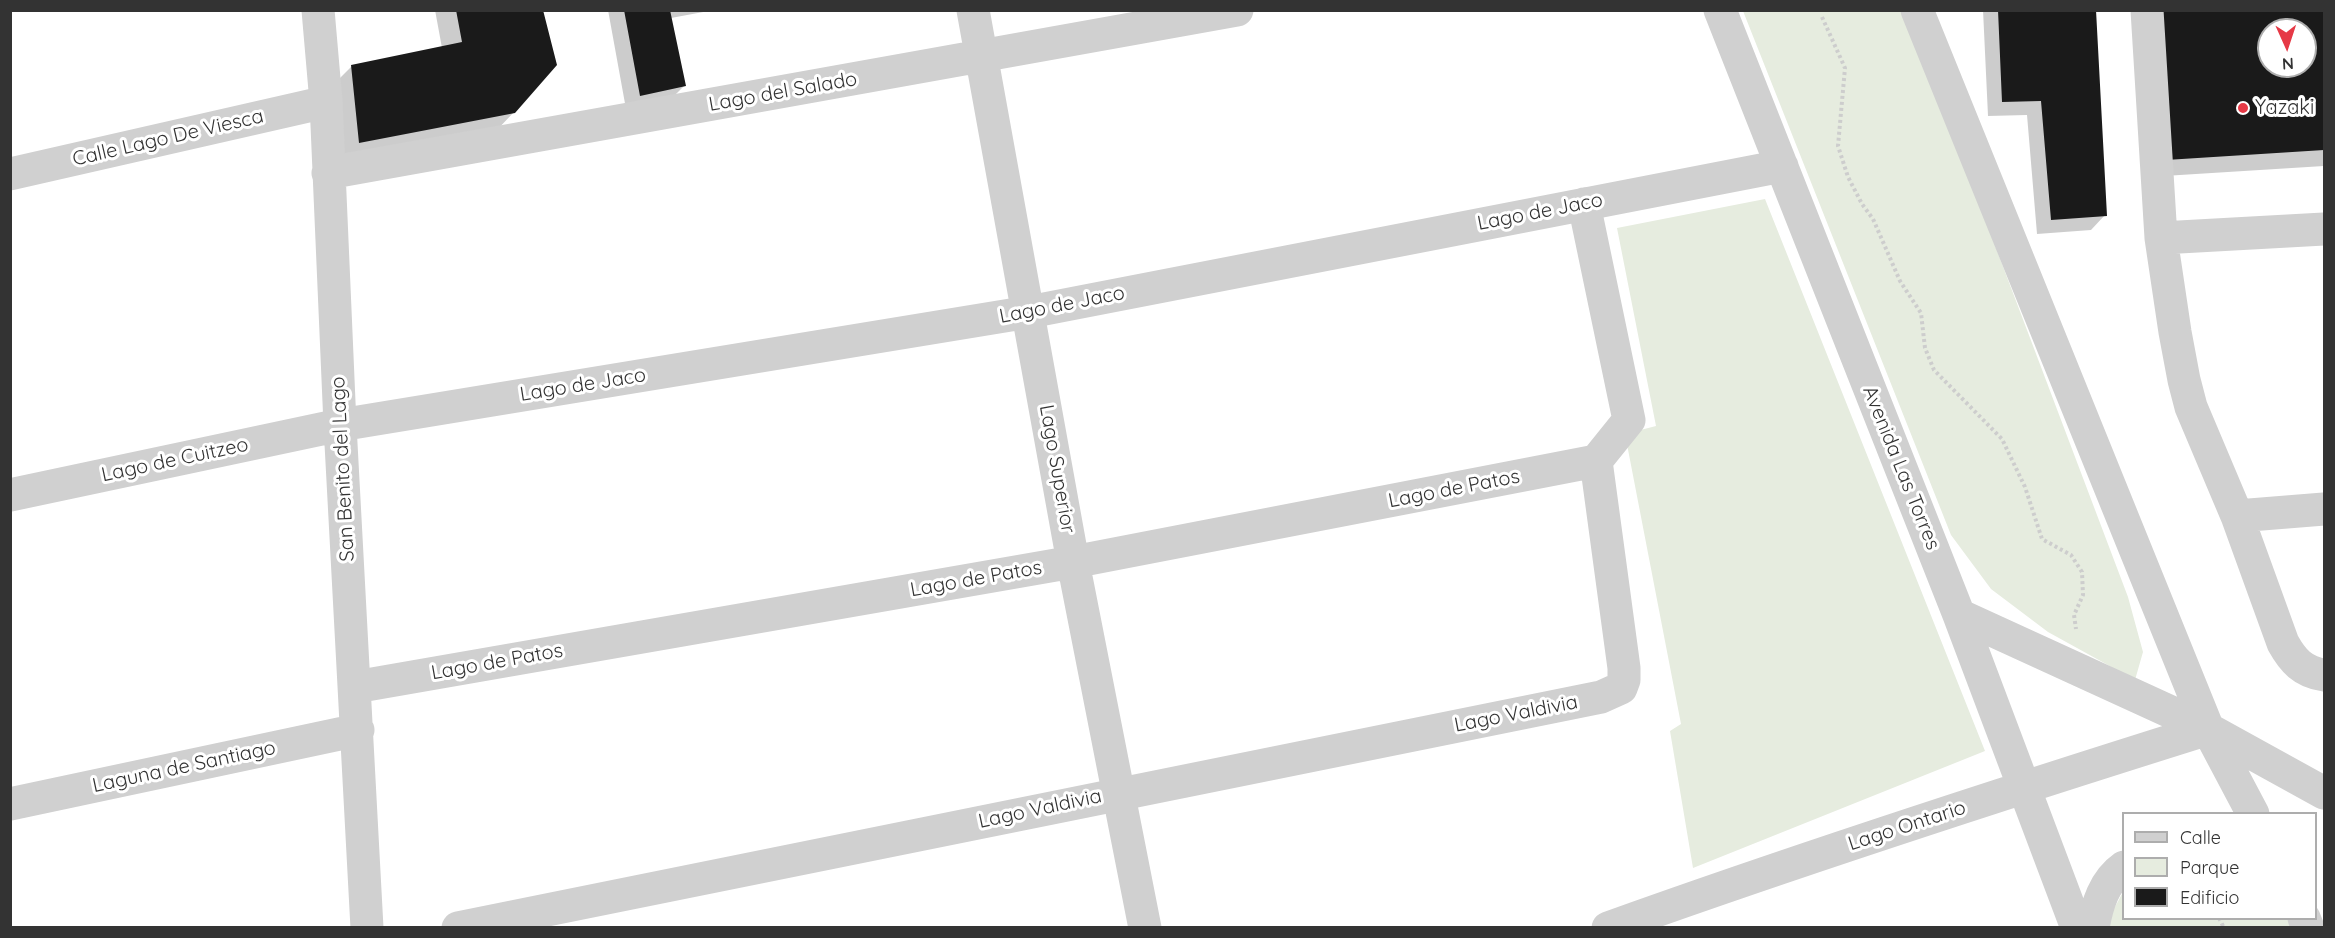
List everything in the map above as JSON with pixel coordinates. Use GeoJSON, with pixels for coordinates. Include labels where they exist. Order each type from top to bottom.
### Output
{"type":"FeatureCollection","features":[{"type":"Feature","properties":{"kind":"street","name":"San Benito del Lago"},"geometry":{"type":"LineString","coordinates":[[318,10],[326,102],[340,425],[367,927]]}},
{"type":"Feature","properties":{"kind":"street","name":"Lago Superior"},"geometry":{"type":"LineString","coordinates":[[972,10],[1073,562],[1145,927]]}},
{"type":"Feature","properties":{"kind":"street","name":"Lago del Salado"},"geometry":{"type":"LineString","coordinates":[[328,173],[1237,10]]}},
{"type":"Feature","properties":{"kind":"street","name":"Avenida Las Torres"},"geometry":{"type":"LineString","coordinates":[[1720,10],[1959,615],[2077,927]]}},
{"type":"Feature","properties":{"kind":"street"},"geometry":{"type":"LineString","coordinates":[[1917,10],[2208,729],[2252,812]]}},
{"type":"Feature","properties":{"kind":"street"},"geometry":{"type":"LineString","coordinates":[[2147,10],[2161,238],[2175,332],[2191,407],[2237,516],[2283,643],[2293,660],[2311,673],[2325,675]]}},
{"type":"Feature","properties":{"kind":"street","name":"Calle Lago De Viesca"},"geometry":{"type":"LineString","coordinates":[[10,174],[326,102]]}},
{"type":"Feature","properties":{"kind":"street","name":"Lago de Jaco"},"geometry":{"type":"LineString","coordinates":[[340,425],[1029,312],[1782,166]]}},
{"type":"Feature","properties":{"kind":"street"},"geometry":{"type":"LineString","coordinates":[[1584,204],[1629,420],[1596,461]]}},
{"type":"Feature","properties":{"kind":"street"},"geometry":{"type":"LineString","coordinates":[[2161,238],[2325,229]]}},
{"type":"Feature","properties":{"kind":"street","name":"Lago de Cuitzeo"},"geometry":{"type":"LineString","coordinates":[[10,495],[340,425]]}},
{"type":"Feature","properties":{"kind":"street","name":"Lago de Patos"},"geometry":{"type":"LineString","coordinates":[[355,687],[1073,562],[1596,461]]}},
{"type":"Feature","properties":{"kind":"street","name":"Lago Valdivia"},"geometry":{"type":"LineString","coordinates":[[458,927],[1601,697],[1621,688],[1624,669],[1596,461]]}},
{"type":"Feature","properties":{"kind":"street"},"geometry":{"type":"LineString","coordinates":[[2237,516],[2325,509]]}},
{"type":"Feature","properties":{"kind":"street"},"geometry":{"type":"LineString","coordinates":[[1959,615],[2208,729],[2325,793]]}},
{"type":"Feature","properties":{"kind":"street","name":"Lago Ontario"},"geometry":{"type":"LineString","coordinates":[[1608,927],[1721,887],[2024,787],[2208,729]]}},
{"type":"Feature","properties":{"kind":"street","name":"Laguna de Santiago"},"geometry":{"type":"LineString","coordinates":[[10,804],[358,730]]}},
{"type":"Feature","properties":{"kind":"street"},"geometry":{"type":"LineString","coordinates":[[2092,927],[2097,904],[2115,873],[2122,868]]}},
{"type":"Feature","properties":{"kind":"path"},"geometry":{"type":"LineString","coordinates":[[1822,17],[1845,68],[1839,146],[1848,177],[1873,219],[1900,281],[1921,313],[1925,348],[1934,370],[2002,439],[2025,487],[2042,539],[2071,555],[2082,572],[2083,595],[2074,615],[2085,674]]}},
{"type":"Feature","properties":{"kind":"green space"},"geometry":{"type":"Polygon","coordinates":[[[1743,11],[1900,11],[1912,26],[2128,597],[2143,652],[2135,680],[2048,632],[1991,589],[1951,535],[1743,11]]]}},
{"type":"Feature","properties":{"kind":"green space"},"geometry":{"type":"Polygon","coordinates":[[[1765,199],[1985,751],[1693,868],[1670,731],[1681,724],[1625,434],[1656,426],[1617,228],[1765,199]]]}},
{"type":"Feature","properties":{"kind":"green space"},"geometry":{"type":"Polygon","coordinates":[[[2122,894],[2122,920],[2290,920],[2294,928],[2109,928],[2110,916],[2122,894]]]}},
{"type":"Feature","properties":{"kind":"building"},"geometry":{"type":"Polygon","coordinates":[[[456,10],[543,10],[557,65],[515,113],[359,143],[351,65],[462,42],[456,10]]]}},
{"type":"Feature","properties":{"kind":"building"},"geometry":{"type":"Polygon","coordinates":[[[624,10],[670,10],[686,86],[640,96],[624,10]]]}},
{"type":"Feature","properties":{"kind":"building"},"geometry":{"type":"Polygon","coordinates":[[[1998,10],[2096,10],[2107,216],[2051,220],[2041,101],[2002,102],[1998,10]]]}},
{"type":"Feature","properties":{"kind":"building","name":"Yazaki"},"geometry":{"type":"Polygon","coordinates":[[[2154,10],[2324,10],[2324,150],[2166,160],[2154,10]]]}},
{"type":"Feature","properties":{"kind":"place","name":"Yazaki"},"geometry":{"type":"Point","coordinates":[2243,108]}}]}
